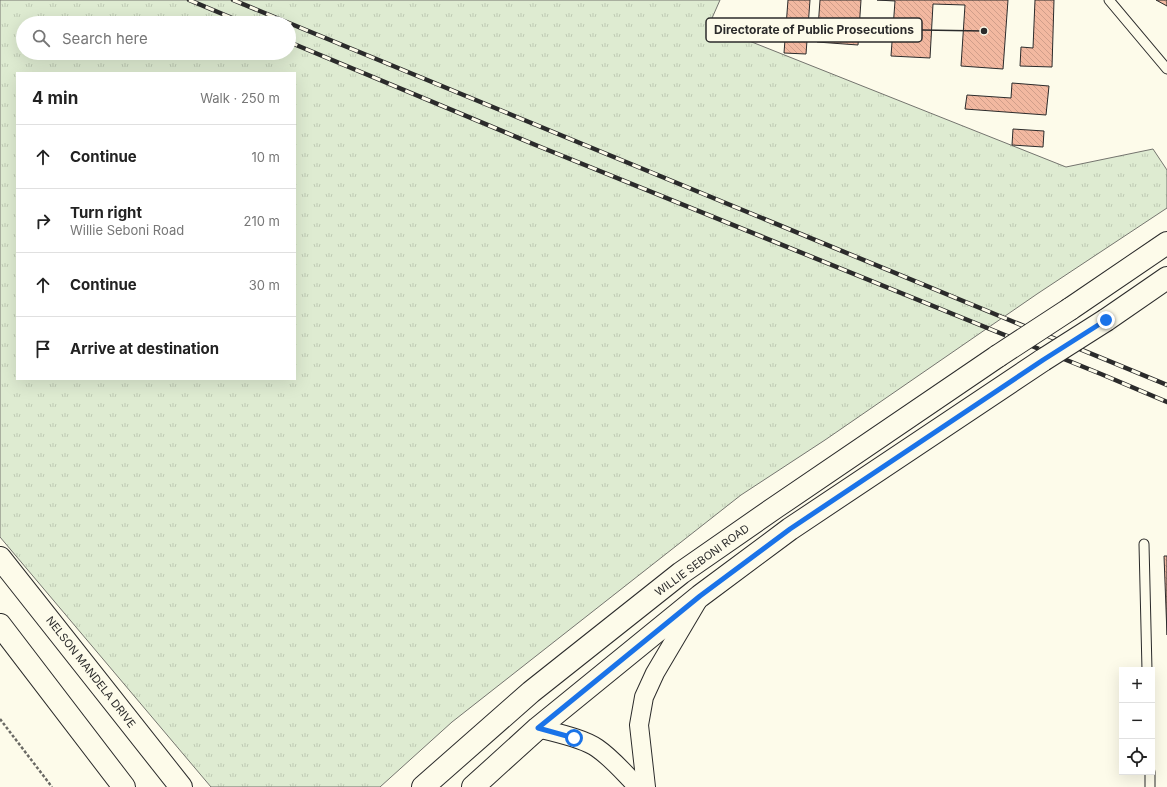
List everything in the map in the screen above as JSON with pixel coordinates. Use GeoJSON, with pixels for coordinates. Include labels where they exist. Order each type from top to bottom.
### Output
{"type":"FeatureCollection","features":[{"type":"Feature","properties":{"kind":"main road","name":"WILLIE SEBONI ROAD"},"geometry":{"type":"LineString","coordinates":[[423,787],[531,692],[681,573],[998,356],[1167,243]]}},
{"type":"Feature","properties":{"kind":"main road"},"geometry":{"type":"LineString","coordinates":[[473,787],[538,728],[700,596],[790,529],[1167,278]]}},
{"type":"Feature","properties":{"kind":"main road","name":"NELSON MANDELA DRIVE"},"geometry":{"type":"LineString","coordinates":[[0,558],[181,787]]}},
{"type":"Feature","properties":{"kind":"main road"},"geometry":{"type":"LineString","coordinates":[[0,625],[124,787]]}},
{"type":"Feature","properties":{"kind":"street"},"geometry":{"type":"LineString","coordinates":[[646,787],[639,725],[644,696],[700,596]]}},
{"type":"Feature","properties":{"kind":"street"},"geometry":{"type":"LineString","coordinates":[[538,728],[574,738],[597,747],[638,787]]}},
{"type":"Feature","properties":{"kind":"lane"},"geometry":{"type":"LineString","coordinates":[[1109,0],[1167,70]]}},
{"type":"Feature","properties":{"kind":"lane"},"geometry":{"type":"LineString","coordinates":[[1144,544],[1147,667]]}},
{"type":"Feature","properties":{"kind":"lane"},"geometry":{"type":"LineString","coordinates":[[1150,775],[1150,787]]}},
{"type":"Feature","properties":{"kind":"path"},"geometry":{"type":"LineString","coordinates":[[0,719],[52,787]]}},
{"type":"Feature","properties":{"kind":"green space"},"geometry":{"type":"Polygon","coordinates":[[[0,0],[720,0],[709,25],[1066,167],[1153,149],[1167,170],[1167,208],[1037,294],[825,440],[741,495],[452,722],[380,787],[211,787],[0,537],[0,0]]]}},
{"type":"Feature","properties":{"kind":"building"},"geometry":{"type":"Polygon","coordinates":[[[788,0],[810,0],[806,54],[784,53],[788,0]]]}},
{"type":"Feature","properties":{"kind":"building"},"geometry":{"type":"Polygon","coordinates":[[[820,0],[861,0],[858,45],[817,42],[820,0]]]}},
{"type":"Feature","properties":{"kind":"building"},"geometry":{"type":"Polygon","coordinates":[[[877,0],[1008,0],[1003,69],[961,66],[965,5],[933,4],[930,58],[891,56],[895,1],[877,0]]]}},
{"type":"Feature","properties":{"kind":"building"},"geometry":{"type":"Polygon","coordinates":[[[1035,0],[1054,0],[1052,67],[1020,66],[1021,47],[1033,48],[1035,0]]]}},
{"type":"Feature","properties":{"kind":"building"},"geometry":{"type":"Polygon","coordinates":[[[1156,0],[1167,0],[1167,6],[1156,0]]]}},
{"type":"Feature","properties":{"kind":"building"},"geometry":{"type":"Polygon","coordinates":[[[1012,83],[1049,86],[1046,115],[965,109],[967,95],[1011,98],[1012,83]]]}},
{"type":"Feature","properties":{"kind":"building"},"geometry":{"type":"Polygon","coordinates":[[[1013,129],[1044,131],[1043,147],[1012,145],[1013,129]]]}},
{"type":"Feature","properties":{"kind":"building"},"geometry":{"type":"Polygon","coordinates":[[[1164,556],[1167,556],[1167,635],[1164,556]]]}},
{"type":"Feature","properties":{"kind":"railway"},"geometry":{"type":"LineString","coordinates":[[189,0],[227,16]]}},
{"type":"Feature","properties":{"kind":"railway"},"geometry":{"type":"LineString","coordinates":[[233,0],[272,16]]}},
{"type":"Feature","properties":{"kind":"railway"},"geometry":{"type":"LineString","coordinates":[[296,26],[1167,385]]}},
{"type":"Feature","properties":{"kind":"railway"},"geometry":{"type":"LineString","coordinates":[[296,45],[538,146],[1167,402]]}},
{"type":"Feature","properties":{"kind":"place","name":"Directorate of Public Prosecutions"},"geometry":{"type":"Point","coordinates":[984,31]}},
{"type":"Feature","properties":{"kind":"route"},"geometry":{"type":"LineString","coordinates":[[574,738],[538,728],[700,596],[790,529],[1043,360],[1106,320]]}}]}
